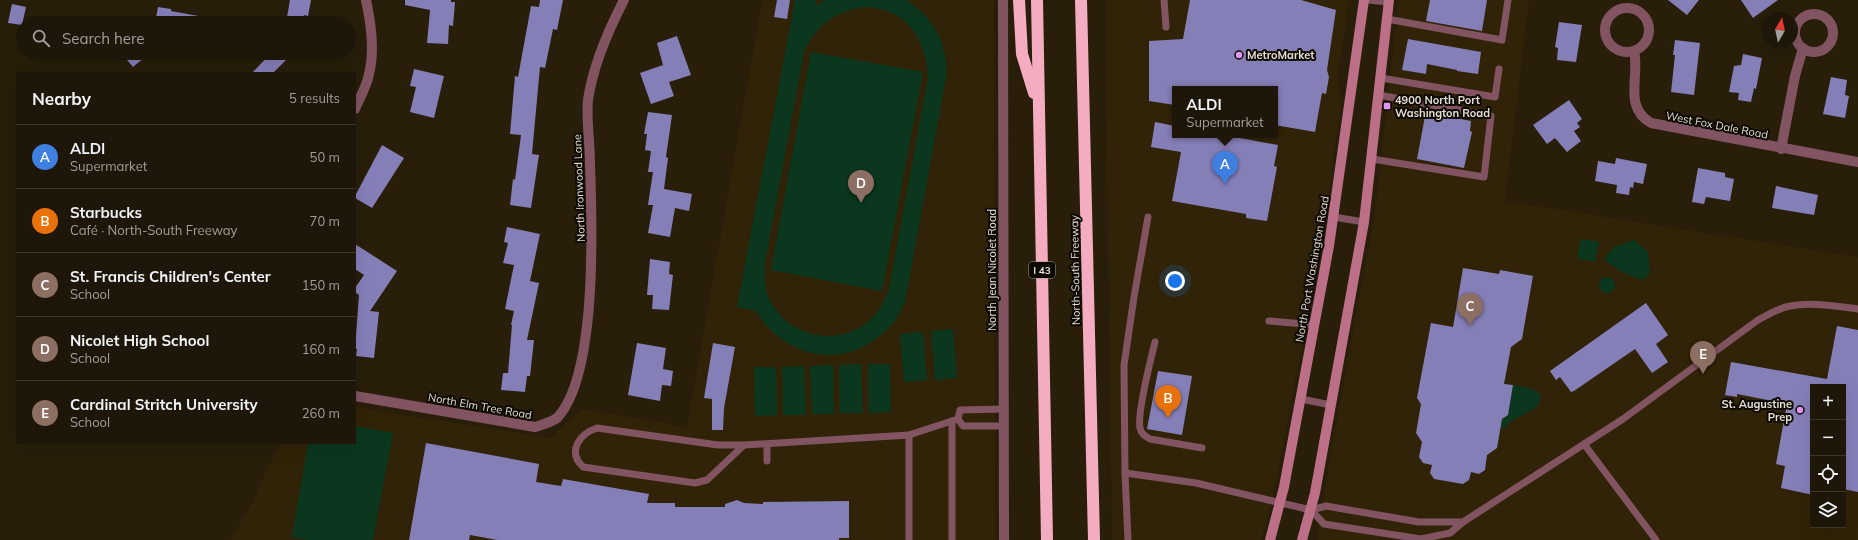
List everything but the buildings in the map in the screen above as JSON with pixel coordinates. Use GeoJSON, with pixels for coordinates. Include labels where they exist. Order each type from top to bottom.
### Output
{"type":"FeatureCollection","features":[{"type":"Feature","properties":{"kind":"highway"},"geometry":{"type":"LineString","coordinates":[[1018,0],[1022,54],[1038,104]]}},
{"type":"Feature","properties":{"kind":"highway","name":"I 43"},"geometry":{"type":"LineString","coordinates":[[1037,0],[1047,540]]}},
{"type":"Feature","properties":{"kind":"highway","name":"North-South Freeway"},"geometry":{"type":"LineString","coordinates":[[1081,0],[1094,540]]}},
{"type":"Feature","properties":{"kind":"highway"},"geometry":{"type":"LineString","coordinates":[[1082,37],[1087,0]]}},
{"type":"Feature","properties":{"kind":"main road","name":"North Port Washington Road"},"geometry":{"type":"LineString","coordinates":[[1270,540],[1281,503],[1315,326],[1334,217],[1366,0]]}},
{"type":"Feature","properties":{"kind":"main road"},"geometry":{"type":"LineString","coordinates":[[1302,540],[1311,510],[1364,222],[1389,1]]}},
{"type":"Feature","properties":{"kind":"street"},"geometry":{"type":"LineString","coordinates":[[356,106],[369,75],[372,58],[370,18],[366,0]]}},
{"type":"Feature","properties":{"kind":"street","name":"North Ironwood Lane"},"geometry":{"type":"LineString","coordinates":[[577,381],[586,326],[593,240],[588,100],[599,58],[624,0]]}},
{"type":"Feature","properties":{"kind":"street","name":"North Jean Nicolet Road"},"geometry":{"type":"LineString","coordinates":[[1003,0],[1004,540]]}},
{"type":"Feature","properties":{"kind":"street"},"geometry":{"type":"LineString","coordinates":[[1633,8],[1639,11],[1648,22],[1649,36],[1645,43],[1634,51],[1627,52],[1619,50],[1608,40],[1606,26],[1608,19],[1619,9],[1633,8]]}},
{"type":"Feature","properties":{"kind":"street"},"geometry":{"type":"LineString","coordinates":[[1781,149],[1795,76],[1803,48]]}},
{"type":"Feature","properties":{"kind":"street","name":"West Fox Dale Road"},"geometry":{"type":"LineString","coordinates":[[1634,51],[1636,70],[1633,95],[1638,113],[1645,120],[1660,126],[1858,162]]}},
{"type":"Feature","properties":{"kind":"street","name":"North Elm Tree Road"},"geometry":{"type":"LineString","coordinates":[[356,396],[535,427],[556,419],[569,401],[577,381]]}},
{"type":"Feature","properties":{"kind":"lane"},"geometry":{"type":"LineString","coordinates":[[1164,0],[1166,27]]}},
{"type":"Feature","properties":{"kind":"lane"},"geometry":{"type":"LineString","coordinates":[[1366,0],[1389,1]]}},
{"type":"Feature","properties":{"kind":"lane"},"geometry":{"type":"LineString","coordinates":[[1387,19],[1502,40],[1508,0]]}},
{"type":"Feature","properties":{"kind":"lane"},"geometry":{"type":"LineString","coordinates":[[1381,78],[1495,97],[1500,69]]}},
{"type":"Feature","properties":{"kind":"lane"},"geometry":{"type":"LineString","coordinates":[[1372,159],[1484,177],[1492,116],[1379,95]]}},
{"type":"Feature","properties":{"kind":"lane"},"geometry":{"type":"LineString","coordinates":[[1128,540],[1125,473],[1124,365],[1148,217]]}},
{"type":"Feature","properties":{"kind":"lane"},"geometry":{"type":"LineString","coordinates":[[1334,217],[1364,222]]}},
{"type":"Feature","properties":{"kind":"lane"},"geometry":{"type":"LineString","coordinates":[[1311,510],[1324,524],[1421,539],[1450,533],[1463,522],[1623,419],[1738,333],[1777,310],[1790,306],[1808,305],[1858,309]]}},
{"type":"Feature","properties":{"kind":"lane"},"geometry":{"type":"LineString","coordinates":[[1269,321],[1315,326]]}},
{"type":"Feature","properties":{"kind":"lane"},"geometry":{"type":"LineString","coordinates":[[1155,342],[1141,415],[1141,430],[1144,436],[1150,438],[1202,448]]}},
{"type":"Feature","properties":{"kind":"lane"},"geometry":{"type":"LineString","coordinates":[[1301,399],[1331,405]]}},
{"type":"Feature","properties":{"kind":"lane"},"geometry":{"type":"LineString","coordinates":[[952,540],[955,420],[960,410],[1004,409]]}},
{"type":"Feature","properties":{"kind":"lane"},"geometry":{"type":"LineString","coordinates":[[955,420],[963,426],[1004,426]]}},
{"type":"Feature","properties":{"kind":"lane"},"geometry":{"type":"LineString","coordinates":[[744,445],[707,480],[695,483],[583,467],[577,461],[575,455],[578,442],[587,433],[597,428],[718,445],[744,445],[908,435],[955,420]]}},
{"type":"Feature","properties":{"kind":"lane"},"geometry":{"type":"LineString","coordinates":[[908,435],[909,540]]}},
{"type":"Feature","properties":{"kind":"lane"},"geometry":{"type":"LineString","coordinates":[[767,444],[767,461]]}},
{"type":"Feature","properties":{"kind":"lane"},"geometry":{"type":"LineString","coordinates":[[1584,444],[1656,540]]}},
{"type":"Feature","properties":{"kind":"lane"},"geometry":{"type":"LineString","coordinates":[[1125,473],[1196,483],[1311,510],[1326,506],[1419,522],[1463,522]]}},
{"type":"Feature","properties":{"kind":"shaded area"},"geometry":{"type":"Polygon","coordinates":[[[762,0],[994,0],[995,540],[231,540],[251,504],[280,444],[356,444],[356,407],[550,438],[583,409],[687,427],[762,0]]]}},
{"type":"Feature","properties":{"kind":"shaded area"},"geometry":{"type":"Polygon","coordinates":[[[1106,0],[1349,0],[1338,78],[1341,104],[1326,213],[1278,474],[1269,514],[1261,540],[1112,540],[1106,0]]]}},
{"type":"Feature","properties":{"kind":"shaded area"},"geometry":{"type":"Polygon","coordinates":[[[1399,0],[1529,0],[1505,201],[1858,257],[1858,540],[1317,540],[1332,446],[1375,213],[1399,0]]]}},
{"type":"Feature","properties":{"kind":"green space"},"geometry":{"type":"Polygon","coordinates":[[[795,0],[816,0],[815,6],[825,0],[906,0],[926,16],[937,32],[942,43],[946,61],[946,78],[905,302],[898,316],[893,324],[877,338],[861,348],[844,353],[827,355],[810,353],[794,347],[780,338],[767,326],[756,311],[737,307],[795,0]],[[866,7],[855,9],[828,20],[809,42],[804,52],[765,263],[765,286],[774,307],[784,319],[796,328],[825,336],[840,335],[854,330],[868,322],[878,311],[889,289],[928,78],[924,51],[919,39],[903,20],[880,9],[866,7]]]}},
{"type":"Feature","properties":{"kind":"green space"},"geometry":{"type":"Polygon","coordinates":[[[811,52],[923,72],[882,291],[771,270],[811,52]]]}},
{"type":"Feature","properties":{"kind":"green space"},"geometry":{"type":"Polygon","coordinates":[[[1581,239],[1599,242],[1595,262],[1577,258],[1581,239]]]}},
{"type":"Feature","properties":{"kind":"green space"},"geometry":{"type":"Polygon","coordinates":[[[1634,240],[1648,252],[1650,272],[1644,280],[1622,272],[1604,259],[1614,247],[1634,240]]]}},
{"type":"Feature","properties":{"kind":"green space"},"geometry":{"type":"Polygon","coordinates":[[[1607,277],[1614,282],[1615,285],[1610,292],[1607,293],[1600,288],[1599,285],[1604,278],[1607,277]]]}},
{"type":"Feature","properties":{"kind":"green space"},"geometry":{"type":"Polygon","coordinates":[[[953,329],[957,378],[935,380],[931,331],[953,329]]]}},
{"type":"Feature","properties":{"kind":"green space"},"geometry":{"type":"Polygon","coordinates":[[[923,332],[927,380],[904,382],[900,334],[923,332]]]}},
{"type":"Feature","properties":{"kind":"green space"},"geometry":{"type":"Polygon","coordinates":[[[861,364],[863,413],[840,413],[839,365],[861,364]]]}},
{"type":"Feature","properties":{"kind":"green space"},"geometry":{"type":"Polygon","coordinates":[[[868,364],[890,364],[891,412],[869,413],[868,364]]]}},
{"type":"Feature","properties":{"kind":"green space"},"geometry":{"type":"Polygon","coordinates":[[[833,365],[834,414],[812,414],[810,366],[833,365]]]}},
{"type":"Feature","properties":{"kind":"green space"},"geometry":{"type":"Polygon","coordinates":[[[804,366],[806,415],[783,415],[782,367],[804,366]]]}},
{"type":"Feature","properties":{"kind":"green space"},"geometry":{"type":"Polygon","coordinates":[[[754,367],[776,367],[777,415],[755,416],[754,367]]]}},
{"type":"Feature","properties":{"kind":"green space"},"geometry":{"type":"Polygon","coordinates":[[[1513,385],[1533,389],[1541,395],[1538,406],[1507,424],[1506,428],[1500,428],[1502,419],[1508,415],[1513,385]]]}},
{"type":"Feature","properties":{"kind":"green space"},"geometry":{"type":"Polygon","coordinates":[[[356,426],[393,433],[373,540],[308,540],[292,537],[308,444],[356,444],[356,426]]]}},
{"type":"Feature","properties":{"kind":"place","name":"MetroMarket"},"geometry":{"type":"Point","coordinates":[1239,55]}},
{"type":"Feature","properties":{"kind":"place","name":"4900 North Port Washington Road"},"geometry":{"type":"Point","coordinates":[1387,106]}},
{"type":"Feature","properties":{"kind":"place","name":"ALDI"},"geometry":{"type":"Point","coordinates":[1225,184]}},
{"type":"Feature","properties":{"kind":"place","name":"Nicolet High School"},"geometry":{"type":"Point","coordinates":[861,203]}},
{"type":"Feature","properties":{"kind":"place","name":"St. Francis Children's Center"},"geometry":{"type":"Point","coordinates":[1470,326]}},
{"type":"Feature","properties":{"kind":"place","name":"Cardinal Stritch University"},"geometry":{"type":"Point","coordinates":[1703,374]}},
{"type":"Feature","properties":{"kind":"place","name":"St. Augustine Prep"},"geometry":{"type":"Point","coordinates":[1800,410]}},
{"type":"Feature","properties":{"kind":"place","name":"Starbucks"},"geometry":{"type":"Point","coordinates":[1168,418]}}]}
